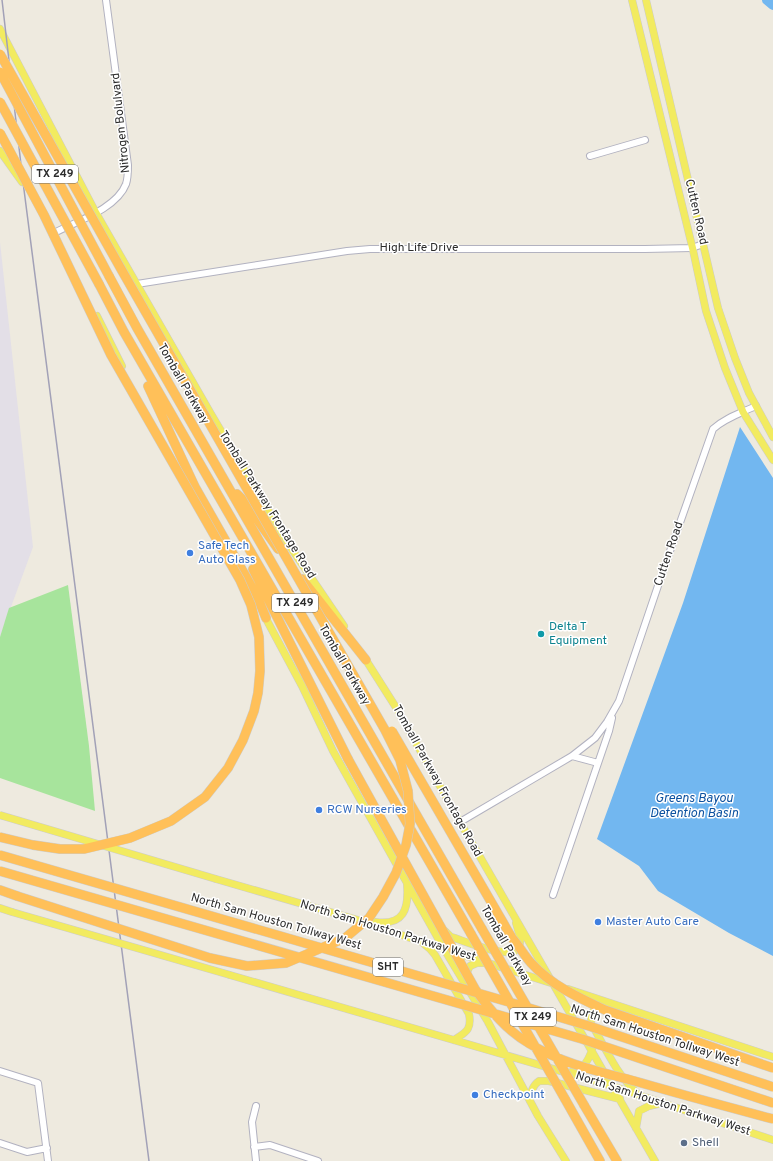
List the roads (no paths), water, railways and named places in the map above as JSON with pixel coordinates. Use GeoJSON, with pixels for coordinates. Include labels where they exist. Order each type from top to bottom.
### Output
{"type":"FeatureCollection","features":[{"type":"Feature","properties":{"kind":"highway"},"geometry":{"type":"LineString","coordinates":[[0,54],[121,269],[385,730],[400,760],[408,791],[410,824],[406,845],[396,873],[369,918],[345,938],[286,963],[247,966],[210,958],[0,890]]}},
{"type":"Feature","properties":{"kind":"highway","name":"Tomball Parkway"},"geometry":{"type":"LineString","coordinates":[[0,72],[137,328],[617,1161]]}},
{"type":"Feature","properties":{"kind":"highway","name":"Tomball Parkway"},"geometry":{"type":"LineString","coordinates":[[0,102],[124,332],[600,1161]]}},
{"type":"Feature","properties":{"kind":"highway"},"geometry":{"type":"LineString","coordinates":[[0,133],[44,215],[111,355],[240,580],[251,605],[259,637],[260,671],[254,711],[243,740],[228,768],[205,797],[171,820],[130,838],[84,849],[60,849],[33,845],[0,837]]}},
{"type":"Feature","properties":{"kind":"highway"},"geometry":{"type":"LineString","coordinates":[[124,332],[195,487],[257,596],[266,618]]}},
{"type":"Feature","properties":{"kind":"highway"},"geometry":{"type":"LineString","coordinates":[[224,480],[245,502],[272,542],[366,660]]}},
{"type":"Feature","properties":{"kind":"highway"},"geometry":{"type":"LineString","coordinates":[[212,485],[348,759],[475,989],[487,1006],[506,1027],[528,1044],[554,1057],[588,1069],[773,1119]]}},
{"type":"Feature","properties":{"kind":"highway"},"geometry":{"type":"LineString","coordinates":[[282,551],[294,564],[314,596],[512,938],[532,963],[549,979],[578,998],[605,1010],[773,1068]]}},
{"type":"Feature","properties":{"kind":"highway","name":"North Sam Houston Tollway West"},"geometry":{"type":"LineString","coordinates":[[0,855],[519,1005],[588,1026],[773,1087]]}},
{"type":"Feature","properties":{"kind":"highway","name":"SHT"},"geometry":{"type":"LineString","coordinates":[[0,871],[574,1037],[773,1103]]}},
{"type":"Feature","properties":{"kind":"main road","name":"Cutten Road"},"geometry":{"type":"LineString","coordinates":[[632,0],[706,311],[725,368],[743,412]]}},
{"type":"Feature","properties":{"kind":"main road","name":"Cutten Road"},"geometry":{"type":"LineString","coordinates":[[646,0],[718,310],[735,358],[756,406]]}},
{"type":"Feature","properties":{"kind":"main road","name":"Tomball Parkway Frontage Road"},"geometry":{"type":"LineString","coordinates":[[0,29],[96,213],[211,414],[287,542],[397,709],[460,822],[655,1161]]}},
{"type":"Feature","properties":{"kind":"main road"},"geometry":{"type":"LineString","coordinates":[[0,151],[23,182],[56,232],[119,361],[266,618],[302,686],[333,751],[444,948],[488,1022],[530,1101],[566,1161]]}},
{"type":"Feature","properties":{"kind":"main road"},"geometry":{"type":"LineString","coordinates":[[669,154],[681,151]]}},
{"type":"Feature","properties":{"kind":"main road"},"geometry":{"type":"LineString","coordinates":[[756,406],[773,437]]}},
{"type":"Feature","properties":{"kind":"main road"},"geometry":{"type":"LineString","coordinates":[[743,412],[773,460]]}},
{"type":"Feature","properties":{"kind":"main road","name":"North Sam Houston Parkway West"},"geometry":{"type":"LineString","coordinates":[[0,815],[358,920],[773,1057]]}},
{"type":"Feature","properties":{"kind":"main road"},"geometry":{"type":"LineString","coordinates":[[358,920],[384,923],[395,921],[406,908],[408,900],[407,882]]}},
{"type":"Feature","properties":{"kind":"main road","name":"North Sam Houston Parkway West"},"geometry":{"type":"LineString","coordinates":[[0,908],[612,1086],[773,1140]]}},
{"type":"Feature","properties":{"kind":"main road"},"geometry":{"type":"LineString","coordinates":[[422,909],[437,926],[452,937],[501,953],[516,950],[520,946],[520,940],[513,913]]}},
{"type":"Feature","properties":{"kind":"main road"},"geometry":{"type":"LineString","coordinates":[[419,941],[430,949],[435,955],[469,1014],[471,1022],[469,1028],[465,1033],[454,1040]]}},
{"type":"Feature","properties":{"kind":"main road"},"geometry":{"type":"LineString","coordinates":[[467,987],[466,976],[470,966],[477,963],[490,963]]}},
{"type":"Feature","properties":{"kind":"main road"},"geometry":{"type":"LineString","coordinates":[[610,1002],[602,1003],[595,1007],[591,1015],[591,1023],[620,1074],[628,1085],[640,1096]]}},
{"type":"Feature","properties":{"kind":"main road"},"geometry":{"type":"LineString","coordinates":[[568,1073],[581,1069],[589,1058],[592,1050]]}},
{"type":"Feature","properties":{"kind":"main road"},"geometry":{"type":"LineString","coordinates":[[530,1101],[534,1085],[539,1081],[620,1099]]}},
{"type":"Feature","properties":{"kind":"main road"},"geometry":{"type":"LineString","coordinates":[[636,1128],[640,1111],[648,1106],[662,1103]]}},
{"type":"Feature","properties":{"kind":"street","name":"Nitrogen Bolulvard"},"geometry":{"type":"LineString","coordinates":[[56,232],[96,213],[117,199],[128,176],[128,165],[106,0]]}},
{"type":"Feature","properties":{"kind":"street"},"geometry":{"type":"LineString","coordinates":[[590,156],[645,140]]}},
{"type":"Feature","properties":{"kind":"street","name":"High Life Drive"},"geometry":{"type":"LineString","coordinates":[[137,284],[347,251],[370,249],[692,248],[703,244]]}},
{"type":"Feature","properties":{"kind":"street","name":"Cutten Road"},"geometry":{"type":"LineString","coordinates":[[460,822],[572,756],[595,738],[607,722],[619,701],[713,429],[728,418],[756,406]]}},
{"type":"Feature","properties":{"kind":"street","name":"Cutten Road"},"geometry":{"type":"LineString","coordinates":[[553,895],[609,732],[613,712]]}},
{"type":"Feature","properties":{"kind":"street"},"geometry":{"type":"LineString","coordinates":[[572,756],[598,763]]}},
{"type":"Feature","properties":{"kind":"street"},"geometry":{"type":"LineString","coordinates":[[0,1071],[38,1083],[48,1161]]}},
{"type":"Feature","properties":{"kind":"street"},"geometry":{"type":"LineString","coordinates":[[256,1106],[252,1122],[256,1161]]}},
{"type":"Feature","properties":{"kind":"street"},"geometry":{"type":"LineString","coordinates":[[0,1143],[27,1152],[47,1148]]}},
{"type":"Feature","properties":{"kind":"street"},"geometry":{"type":"LineString","coordinates":[[254,1147],[270,1145],[318,1161]]}},
{"type":"Feature","properties":{"kind":"water","name":"Greens Bayou Detention Basin"},"geometry":{"type":"Polygon","coordinates":[[[740,427],[773,478],[773,956],[729,933],[658,891],[639,866],[597,839],[683,603],[740,427]]]}},
{"type":"Feature","properties":{"kind":"waterway"},"geometry":{"type":"LineString","coordinates":[[767,0],[773,5]]}},
{"type":"Feature","properties":{"kind":"railway"},"geometry":{"type":"LineString","coordinates":[[2,0],[23,182],[149,1161]]}},
{"type":"Feature","properties":{"kind":"place","name":"Safe Tech Auto Glass"},"geometry":{"type":"Point","coordinates":[190,553]}},
{"type":"Feature","properties":{"kind":"place","name":"Delta T Equipment"},"geometry":{"type":"Point","coordinates":[541,634]}},
{"type":"Feature","properties":{"kind":"place","name":"RCW Nurseries"},"geometry":{"type":"Point","coordinates":[319,810]}},
{"type":"Feature","properties":{"kind":"place","name":"Master Auto Care"},"geometry":{"type":"Point","coordinates":[598,922]}},
{"type":"Feature","properties":{"kind":"place","name":"Checkpoint"},"geometry":{"type":"Point","coordinates":[475,1095]}},
{"type":"Feature","properties":{"kind":"place","name":"Shell"},"geometry":{"type":"Point","coordinates":[684,1143]}}]}
